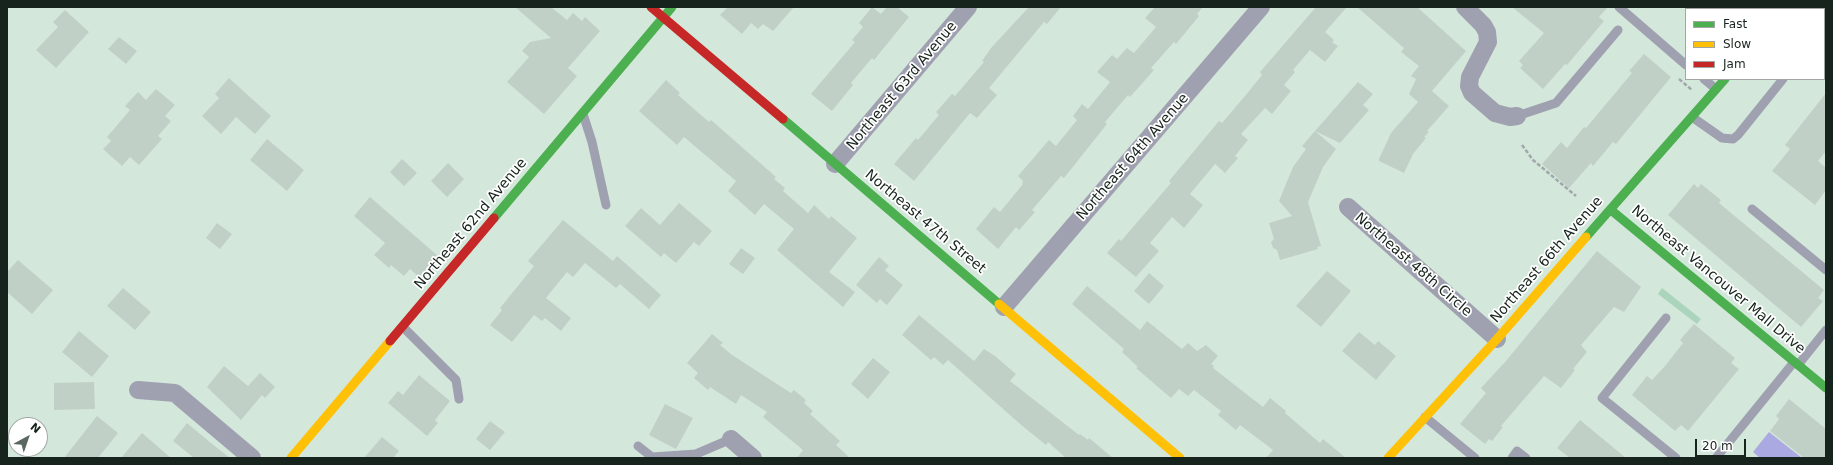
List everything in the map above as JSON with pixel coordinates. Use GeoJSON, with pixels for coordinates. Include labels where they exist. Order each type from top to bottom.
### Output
{"type":"FeatureCollection","features":[{"type":"Feature","properties":{"kind":"street","name":"Northeast 47th Street"},"geometry":{"type":"LineString","coordinates":[[651,7],[1180,458]]}},
{"type":"Feature","properties":{"kind":"street","name":"Northeast 62nd Avenue"},"geometry":{"type":"LineString","coordinates":[[291,458],[672,7]]}},
{"type":"Feature","properties":{"kind":"street","name":"Northeast 63rd Avenue"},"geometry":{"type":"LineString","coordinates":[[835,164],[968,7]]}},
{"type":"Feature","properties":{"kind":"street","name":"Northeast 64th Avenue"},"geometry":{"type":"LineString","coordinates":[[1004,307],[1261,7]]}},
{"type":"Feature","properties":{"kind":"street"},"geometry":{"type":"LineString","coordinates":[[1465,7],[1483,25],[1487,32],[1488,42],[1470,77],[1469,86],[1472,93],[1495,113],[1510,117],[1517,116]]}},
{"type":"Feature","properties":{"kind":"street","name":"Northeast 66th Avenue"},"geometry":{"type":"LineString","coordinates":[[1388,458],[1497,339],[1724,80]]}},
{"type":"Feature","properties":{"kind":"street","name":"Northeast 48th Circle"},"geometry":{"type":"LineString","coordinates":[[1348,207],[1497,339]]}},
{"type":"Feature","properties":{"kind":"street","name":"Northeast Vancouver Mall Drive"},"geometry":{"type":"LineString","coordinates":[[1610,210],[1826,388]]}},
{"type":"Feature","properties":{"kind":"street"},"geometry":{"type":"LineString","coordinates":[[138,390],[175,393],[252,458]]}},
{"type":"Feature","properties":{"kind":"street"},"geometry":{"type":"LineString","coordinates":[[731,439],[754,458]]}},
{"type":"Feature","properties":{"kind":"lane"},"geometry":{"type":"LineString","coordinates":[[1619,7],[1685,64]]}},
{"type":"Feature","properties":{"kind":"lane"},"geometry":{"type":"LineString","coordinates":[[1517,116],[1556,102],[1618,30]]}},
{"type":"Feature","properties":{"kind":"lane"},"geometry":{"type":"LineString","coordinates":[[1705,80],[1716,89]]}},
{"type":"Feature","properties":{"kind":"lane"},"geometry":{"type":"LineString","coordinates":[[1692,117],[1722,138],[1733,139],[1738,135],[1782,80]]}},
{"type":"Feature","properties":{"kind":"lane"},"geometry":{"type":"LineString","coordinates":[[583,113],[592,142],[606,205]]}},
{"type":"Feature","properties":{"kind":"lane"},"geometry":{"type":"LineString","coordinates":[[1752,209],[1826,270]]}},
{"type":"Feature","properties":{"kind":"lane"},"geometry":{"type":"LineString","coordinates":[[1666,318],[1602,398],[1676,458]]}},
{"type":"Feature","properties":{"kind":"lane"},"geometry":{"type":"LineString","coordinates":[[402,326],[456,380],[459,399]]}},
{"type":"Feature","properties":{"kind":"lane"},"geometry":{"type":"LineString","coordinates":[[1716,458],[1796,363],[1826,330]]}},
{"type":"Feature","properties":{"kind":"lane"},"geometry":{"type":"LineString","coordinates":[[1425,417],[1475,458]]}},
{"type":"Feature","properties":{"kind":"lane"},"geometry":{"type":"LineString","coordinates":[[638,446],[652,457],[696,454],[731,439]]}},
{"type":"Feature","properties":{"kind":"lane"},"geometry":{"type":"LineString","coordinates":[[1512,458],[1518,451],[1526,458]]}},
{"type":"Feature","properties":{"kind":"path"},"geometry":{"type":"LineString","coordinates":[[1522,145],[1532,160],[1576,196]]}},
{"type":"Feature","properties":{"kind":"green space"},"geometry":{"type":"Polygon","coordinates":[[[1662,288],[1701,319],[1697,324],[1658,294],[1662,288]]]}},
{"type":"Feature","properties":{"kind":"water"},"geometry":{"type":"Polygon","coordinates":[[[1769,432],[1802,458],[1760,458],[1753,452],[1769,432]]]}},
{"type":"Feature","properties":{"kind":"building"},"geometry":{"type":"Polygon","coordinates":[[[515,7],[551,7],[567,20],[573,13],[582,21],[585,17],[600,31],[568,68],[577,76],[544,114],[507,82],[529,57],[522,51],[530,42],[551,38],[515,7]]]}},
{"type":"Feature","properties":{"kind":"building"},"geometry":{"type":"Polygon","coordinates":[[[728,7],[794,7],[773,31],[763,24],[758,29],[751,23],[742,34],[720,15],[728,7]]]}},
{"type":"Feature","properties":{"kind":"building"},"geometry":{"type":"Polygon","coordinates":[[[872,7],[881,14],[887,7],[897,7],[909,17],[874,60],[872,58],[851,83],[853,85],[832,111],[811,94],[855,42],[852,40],[863,27],[859,23],[872,7]]]}},
{"type":"Feature","properties":{"kind":"building"},"geometry":{"type":"Polygon","coordinates":[[[1026,7],[1061,7],[1047,24],[1044,22],[989,88],[997,95],[977,118],[970,113],[914,181],[894,164],[916,138],[918,140],[939,115],[936,112],[952,94],[955,96],[984,62],[982,61],[991,48],[1028,8],[1026,7]]]}},
{"type":"Feature","properties":{"kind":"building"},"geometry":{"type":"Polygon","coordinates":[[[1155,7],[1203,7],[1197,14],[1199,16],[1176,44],[1174,42],[1151,68],[1154,70],[1130,97],[1128,95],[1105,122],[1107,124],[1064,178],[1061,176],[1032,210],[1035,212],[1019,230],[1016,227],[998,249],[976,229],[994,207],[1000,212],[1023,184],[1023,181],[1018,176],[1049,140],[1056,146],[1077,120],[1073,116],[1082,104],[1088,109],[1110,82],[1097,72],[1112,55],[1117,59],[1127,48],[1134,53],[1156,27],[1145,18],[1155,7]]]}},
{"type":"Feature","properties":{"kind":"building"},"geometry":{"type":"Polygon","coordinates":[[[1316,7],[1347,7],[1325,32],[1334,40],[1332,42],[1338,46],[1325,62],[1310,50],[1293,70],[1295,72],[1284,85],[1291,91],[1272,114],[1265,108],[1241,134],[1248,140],[1235,156],[1238,158],[1225,173],[1215,164],[1190,194],[1203,205],[1184,228],[1172,217],[1150,243],[1159,251],[1136,277],[1107,253],[1119,239],[1121,241],[1171,183],[1169,181],[1219,121],[1222,123],[1245,96],[1262,75],[1260,72],[1316,7]]]}},
{"type":"Feature","properties":{"kind":"building"},"geometry":{"type":"Polygon","coordinates":[[[1357,7],[1417,7],[1466,51],[1432,91],[1449,106],[1427,131],[1429,132],[1424,137],[1426,138],[1413,154],[1404,173],[1379,161],[1379,159],[1391,133],[1418,102],[1409,94],[1416,79],[1411,76],[1419,66],[1401,52],[1404,48],[1357,7]]]}},
{"type":"Feature","properties":{"kind":"building"},"geometry":{"type":"Polygon","coordinates":[[[1512,7],[1608,7],[1599,17],[1604,21],[1567,65],[1565,64],[1543,89],[1520,68],[1523,65],[1519,61],[1544,33],[1512,7]]]}},
{"type":"Feature","properties":{"kind":"building"},"geometry":{"type":"Polygon","coordinates":[[[65,10],[89,32],[56,68],[36,50],[58,27],[53,22],[65,10]]]}},
{"type":"Feature","properties":{"kind":"building"},"geometry":{"type":"Polygon","coordinates":[[[119,37],[137,51],[126,64],[108,49],[119,37]]]}},
{"type":"Feature","properties":{"kind":"building"},"geometry":{"type":"Polygon","coordinates":[[[1644,54],[1671,77],[1616,144],[1613,142],[1593,166],[1591,163],[1569,188],[1542,164],[1561,142],[1567,148],[1584,127],[1586,128],[1632,73],[1629,71],[1644,54]]]}},
{"type":"Feature","properties":{"kind":"building"},"geometry":{"type":"Polygon","coordinates":[[[229,78],[271,116],[255,134],[236,117],[221,134],[202,116],[219,98],[215,94],[229,78]]]}},
{"type":"Feature","properties":{"kind":"building"},"geometry":{"type":"Polygon","coordinates":[[[666,80],[680,93],[678,95],[709,122],[711,120],[776,177],[774,179],[785,188],[783,191],[808,213],[814,205],[829,219],[831,216],[857,238],[829,272],[855,292],[843,307],[777,250],[794,229],[764,204],[755,215],[728,191],[736,181],[684,137],[677,145],[639,111],[666,80]]]}},
{"type":"Feature","properties":{"kind":"building"},"geometry":{"type":"Polygon","coordinates":[[[1358,82],[1373,94],[1363,105],[1369,110],[1340,143],[1315,131],[1358,82]]]}},
{"type":"Feature","properties":{"kind":"building"},"geometry":{"type":"Polygon","coordinates":[[[156,89],[175,105],[165,116],[171,121],[158,136],[162,139],[139,165],[130,157],[122,166],[103,149],[111,141],[107,137],[130,110],[125,106],[138,92],[146,100],[156,89]]]}},
{"type":"Feature","properties":{"kind":"building"},"geometry":{"type":"Polygon","coordinates":[[[1826,93],[1826,151],[1818,161],[1826,168],[1826,190],[1815,205],[1772,171],[1790,149],[1785,145],[1826,93]]]}},
{"type":"Feature","properties":{"kind":"building"},"geometry":{"type":"Polygon","coordinates":[[[1315,131],[1336,149],[1323,167],[1308,202],[1321,246],[1317,247],[1318,249],[1280,260],[1277,250],[1273,248],[1271,242],[1274,239],[1269,223],[1292,216],[1279,201],[1293,167],[1306,149],[1302,146],[1315,131]]]}},
{"type":"Feature","properties":{"kind":"building"},"geometry":{"type":"Polygon","coordinates":[[[267,139],[304,170],[287,191],[250,160],[267,139]]]}},
{"type":"Feature","properties":{"kind":"building"},"geometry":{"type":"Polygon","coordinates":[[[402,159],[417,173],[404,186],[390,172],[402,159]]]}},
{"type":"Feature","properties":{"kind":"building"},"geometry":{"type":"Polygon","coordinates":[[[448,163],[464,179],[447,197],[431,181],[448,163]]]}},
{"type":"Feature","properties":{"kind":"building"},"geometry":{"type":"Polygon","coordinates":[[[1694,184],[1698,188],[1701,184],[1721,200],[1719,203],[1824,290],[1818,298],[1823,301],[1801,327],[1668,215],[1694,184]]]}},
{"type":"Feature","properties":{"kind":"building"},"geometry":{"type":"Polygon","coordinates":[[[370,197],[438,256],[419,277],[410,269],[404,276],[391,265],[389,268],[374,255],[385,243],[354,216],[370,197]]]}},
{"type":"Feature","properties":{"kind":"building"},"geometry":{"type":"Polygon","coordinates":[[[679,203],[712,231],[699,246],[694,242],[676,263],[664,253],[661,257],[625,226],[641,208],[660,225],[679,203]]]}},
{"type":"Feature","properties":{"kind":"building"},"geometry":{"type":"Polygon","coordinates":[[[563,220],[613,261],[617,256],[661,295],[649,309],[620,284],[616,288],[585,263],[573,277],[567,272],[546,298],[571,318],[561,331],[545,318],[542,321],[534,315],[512,342],[490,325],[502,310],[500,308],[534,266],[528,261],[563,220]]]}},
{"type":"Feature","properties":{"kind":"building"},"geometry":{"type":"Polygon","coordinates":[[[217,223],[232,234],[220,249],[206,238],[217,223]]]}},
{"type":"Feature","properties":{"kind":"building"},"geometry":{"type":"Polygon","coordinates":[[[741,248],[755,258],[743,274],[729,264],[741,248]]]}},
{"type":"Feature","properties":{"kind":"building"},"geometry":{"type":"Polygon","coordinates":[[[1597,251],[1641,287],[1624,312],[1614,307],[1581,345],[1587,352],[1573,369],[1575,370],[1561,388],[1544,376],[1501,426],[1503,427],[1492,441],[1489,439],[1485,444],[1460,424],[1486,393],[1481,388],[1505,362],[1597,251]]]}},
{"type":"Feature","properties":{"kind":"building"},"geometry":{"type":"Polygon","coordinates":[[[879,257],[889,266],[885,270],[903,285],[887,305],[880,299],[877,303],[856,285],[879,257]]]}},
{"type":"Feature","properties":{"kind":"building"},"geometry":{"type":"Polygon","coordinates":[[[18,260],[53,290],[32,314],[7,292],[7,272],[18,260]]]}},
{"type":"Feature","properties":{"kind":"building"},"geometry":{"type":"Polygon","coordinates":[[[1327,271],[1351,291],[1321,327],[1296,306],[1327,271]]]}},
{"type":"Feature","properties":{"kind":"building"},"geometry":{"type":"Polygon","coordinates":[[[1149,273],[1164,286],[1149,304],[1134,291],[1149,273]]]}},
{"type":"Feature","properties":{"kind":"building"},"geometry":{"type":"Polygon","coordinates":[[[1087,286],[1140,330],[1147,321],[1182,349],[1188,343],[1197,351],[1206,345],[1218,356],[1211,364],[1214,366],[1213,368],[1263,407],[1270,398],[1320,443],[1323,439],[1346,458],[1266,458],[1273,450],[1240,425],[1236,430],[1218,415],[1221,411],[1194,390],[1188,396],[1179,389],[1171,398],[1136,368],[1138,367],[1122,352],[1124,349],[1072,304],[1087,286]]]}},
{"type":"Feature","properties":{"kind":"building"},"geometry":{"type":"Polygon","coordinates":[[[123,288],[151,312],[135,330],[107,306],[123,288]]]}},
{"type":"Feature","properties":{"kind":"building"},"geometry":{"type":"Polygon","coordinates":[[[919,315],[974,361],[984,349],[995,356],[1016,374],[1010,381],[1079,435],[1080,434],[1088,440],[1089,438],[1113,458],[1066,458],[1048,442],[1046,445],[948,360],[943,365],[934,357],[931,360],[902,335],[919,315]]]}},
{"type":"Feature","properties":{"kind":"building"},"geometry":{"type":"Polygon","coordinates":[[[1694,324],[1735,358],[1731,363],[1739,369],[1688,431],[1681,425],[1675,431],[1632,395],[1647,376],[1652,380],[1665,366],[1683,343],[1680,340],[1694,324]]]}},
{"type":"Feature","properties":{"kind":"building"},"geometry":{"type":"Polygon","coordinates":[[[79,331],[109,356],[92,377],[62,352],[79,331]]]}},
{"type":"Feature","properties":{"kind":"building"},"geometry":{"type":"Polygon","coordinates":[[[1359,332],[1375,345],[1378,341],[1396,356],[1376,380],[1342,351],[1359,332]]]}},
{"type":"Feature","properties":{"kind":"building"},"geometry":{"type":"Polygon","coordinates":[[[712,334],[723,343],[720,345],[732,355],[791,393],[794,390],[806,400],[804,403],[813,411],[810,414],[840,441],[836,445],[850,458],[797,458],[803,450],[763,417],[767,412],[741,395],[736,404],[710,387],[708,390],[694,378],[698,373],[687,363],[712,334]]]}},
{"type":"Feature","properties":{"kind":"building"},"geometry":{"type":"Polygon","coordinates":[[[873,358],[890,372],[868,399],[851,384],[873,358]]]}},
{"type":"Feature","properties":{"kind":"building"},"geometry":{"type":"Polygon","coordinates":[[[224,366],[248,386],[260,373],[275,387],[265,398],[262,395],[241,420],[207,387],[224,366]]]}},
{"type":"Feature","properties":{"kind":"building"},"geometry":{"type":"Polygon","coordinates":[[[419,375],[450,401],[435,420],[438,423],[427,436],[388,403],[398,391],[403,395],[419,375]]]}},
{"type":"Feature","properties":{"kind":"building"},"geometry":{"type":"Polygon","coordinates":[[[94,382],[95,409],[54,410],[54,383],[94,382]]]}},
{"type":"Feature","properties":{"kind":"building"},"geometry":{"type":"Polygon","coordinates":[[[1789,399],[1826,429],[1826,458],[1804,458],[1770,431],[1779,419],[1776,416],[1789,399]]]}},
{"type":"Feature","properties":{"kind":"building"},"geometry":{"type":"Polygon","coordinates":[[[665,404],[693,418],[676,449],[649,435],[665,404]]]}},
{"type":"Feature","properties":{"kind":"building"},"geometry":{"type":"Polygon","coordinates":[[[97,416],[118,433],[98,458],[64,458],[97,416]]]}},
{"type":"Feature","properties":{"kind":"building"},"geometry":{"type":"Polygon","coordinates":[[[1580,420],[1626,458],[1570,458],[1557,448],[1580,420]]]}},
{"type":"Feature","properties":{"kind":"building"},"geometry":{"type":"Polygon","coordinates":[[[490,421],[505,432],[490,450],[476,439],[490,421]]]}},
{"type":"Feature","properties":{"kind":"building"},"geometry":{"type":"Polygon","coordinates":[[[187,423],[230,458],[194,458],[173,441],[187,423]]]}},
{"type":"Feature","properties":{"kind":"building"},"geometry":{"type":"Polygon","coordinates":[[[142,433],[171,458],[121,458],[142,433]]]}},
{"type":"Feature","properties":{"kind":"building"},"geometry":{"type":"Polygon","coordinates":[[[382,437],[399,451],[393,458],[364,458],[382,437]]]}},
{"type":"Feature","properties":{"kind":"traffic: fast"},"geometry":{"type":"LineString","coordinates":[[494,218],[672,7]]}},
{"type":"Feature","properties":{"kind":"traffic: fast"},"geometry":{"type":"LineString","coordinates":[[1586,237],[1724,80]]}},
{"type":"Feature","properties":{"kind":"traffic: fast"},"geometry":{"type":"LineString","coordinates":[[783,119],[999,304]]}},
{"type":"Feature","properties":{"kind":"traffic: fast"},"geometry":{"type":"LineString","coordinates":[[1611,210],[1826,388]]}},
{"type":"Feature","properties":{"kind":"traffic: slow"},"geometry":{"type":"LineString","coordinates":[[1388,458],[1497,339],[1586,237]]}},
{"type":"Feature","properties":{"kind":"traffic: slow"},"geometry":{"type":"LineString","coordinates":[[999,304],[1180,458]]}},
{"type":"Feature","properties":{"kind":"traffic: slow"},"geometry":{"type":"LineString","coordinates":[[291,458],[390,341]]}},
{"type":"Feature","properties":{"kind":"traffic: jam"},"geometry":{"type":"LineString","coordinates":[[651,7],[783,119]]}},
{"type":"Feature","properties":{"kind":"traffic: jam"},"geometry":{"type":"LineString","coordinates":[[390,341],[494,218]]}}]}
